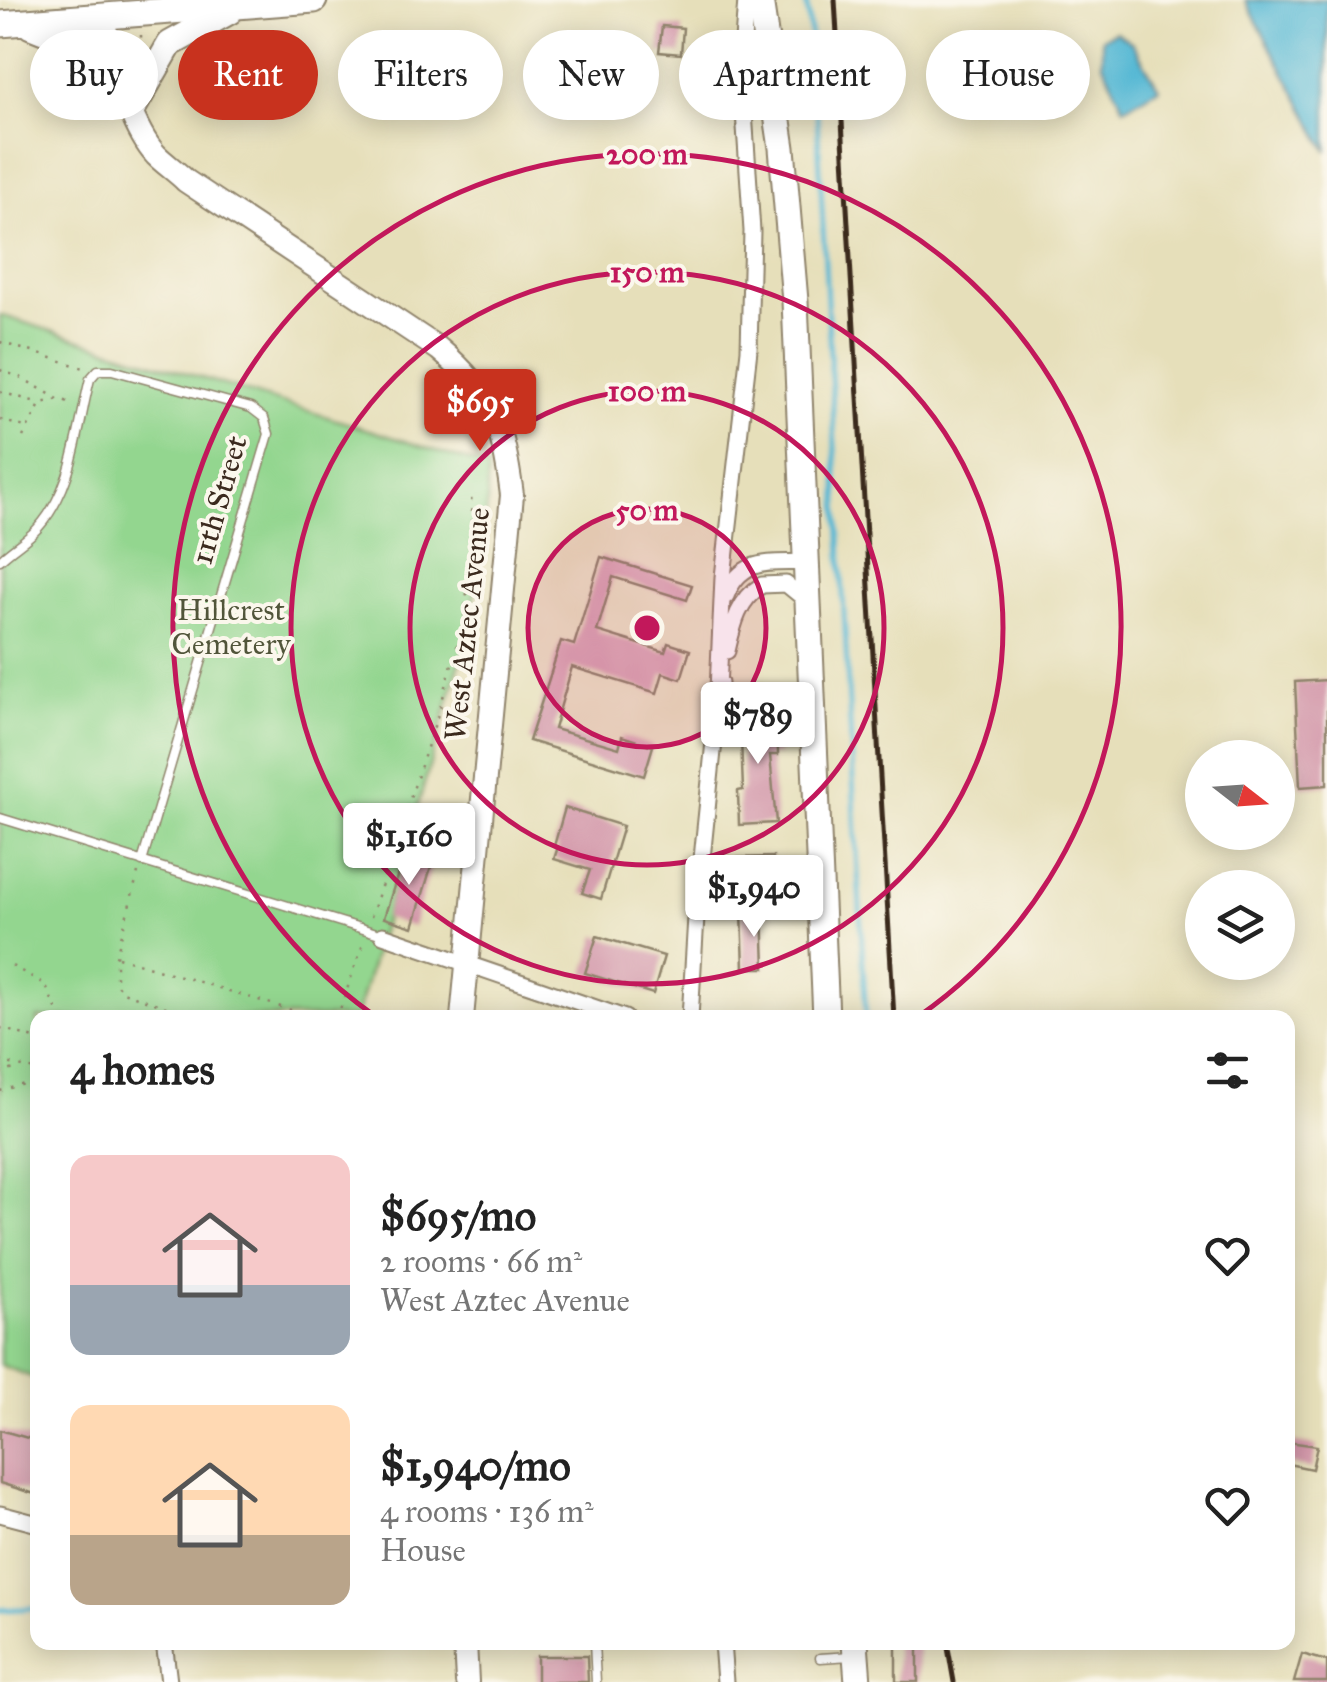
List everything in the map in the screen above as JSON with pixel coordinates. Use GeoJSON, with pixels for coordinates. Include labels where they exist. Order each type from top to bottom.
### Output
{"type":"FeatureCollection","features":[{"type":"Feature","properties":{"kind":"main road"},"geometry":{"type":"LineString","coordinates":[[7,18],[65,0]]}},
{"type":"Feature","properties":{"kind":"main road"},"geometry":{"type":"LineString","coordinates":[[7,18],[135,0]]}},
{"type":"Feature","properties":{"kind":"main road"},"geometry":{"type":"LineString","coordinates":[[100,7],[314,0]]}},
{"type":"Feature","properties":{"kind":"main road"},"geometry":{"type":"LineString","coordinates":[[760,0],[782,148],[792,263],[826,1010]]}},
{"type":"Feature","properties":{"kind":"main road"},"geometry":{"type":"LineString","coordinates":[[158,65],[170,44],[246,4]]}},
{"type":"Feature","properties":{"kind":"main road"},"geometry":{"type":"LineString","coordinates":[[7,18],[38,30]]}},
{"type":"Feature","properties":{"kind":"main road","name":"West Aztec Avenue"},"geometry":{"type":"LineString","coordinates":[[137,120],[154,152],[186,181],[439,349],[469,374],[491,408],[506,443],[512,496],[463,1010]]}},
{"type":"Feature","properties":{"kind":"main road"},"geometry":{"type":"LineString","coordinates":[[465,1650],[467,1682]]}},
{"type":"Feature","properties":{"kind":"main road"},"geometry":{"type":"LineString","coordinates":[[855,1650],[858,1682]]}},
{"type":"Feature","properties":{"kind":"street"},"geometry":{"type":"LineString","coordinates":[[690,1010],[731,496],[749,350],[752,232],[741,67],[746,0]]}},
{"type":"Feature","properties":{"kind":"street"},"geometry":{"type":"LineString","coordinates":[[722,608],[732,582],[746,568],[806,562]]}},
{"type":"Feature","properties":{"kind":"street"},"geometry":{"type":"LineString","coordinates":[[718,690],[733,623],[751,592],[762,584],[786,584],[802,597],[809,613]]}},
{"type":"Feature","properties":{"kind":"street"},"geometry":{"type":"LineString","coordinates":[[384,936],[603,1010]]}},
{"type":"Feature","properties":{"kind":"street"},"geometry":{"type":"LineString","coordinates":[[0,1514],[30,1522]]}},
{"type":"Feature","properties":{"kind":"street"},"geometry":{"type":"LineString","coordinates":[[165,1650],[169,1682]]}},
{"type":"Feature","properties":{"kind":"street"},"geometry":{"type":"LineString","coordinates":[[723,1650],[725,1682]]}},
{"type":"Feature","properties":{"kind":"lane"},"geometry":{"type":"LineString","coordinates":[[0,560],[36,531],[56,504],[71,469],[90,379],[98,370]]}},
{"type":"Feature","properties":{"kind":"lane","name":"11th Street"},"geometry":{"type":"LineString","coordinates":[[98,370],[112,370],[251,408],[264,418],[269,434],[142,862]]}},
{"type":"Feature","properties":{"kind":"lane"},"geometry":{"type":"LineString","coordinates":[[0,818],[384,936]]}},
{"type":"Feature","properties":{"kind":"lane"},"geometry":{"type":"LineString","coordinates":[[594,1650],[596,1682]]}},
{"type":"Feature","properties":{"kind":"lane"},"geometry":{"type":"LineString","coordinates":[[820,1658],[851,1650]]}},
{"type":"Feature","properties":{"kind":"path"},"geometry":{"type":"LineString","coordinates":[[0,342],[98,370]]}},
{"type":"Feature","properties":{"kind":"path"},"geometry":{"type":"LineString","coordinates":[[0,370],[82,407]]}},
{"type":"Feature","properties":{"kind":"path"},"geometry":{"type":"LineString","coordinates":[[0,392],[41,403],[59,399]]}},
{"type":"Feature","properties":{"kind":"path"},"geometry":{"type":"LineString","coordinates":[[23,437],[41,403]]}},
{"type":"Feature","properties":{"kind":"path"},"geometry":{"type":"LineString","coordinates":[[0,420],[27,428]]}},
{"type":"Feature","properties":{"kind":"path"},"geometry":{"type":"LineString","coordinates":[[340,1010],[441,705],[464,619],[473,538],[471,494]]}},
{"type":"Feature","properties":{"kind":"path"},"geometry":{"type":"LineString","coordinates":[[142,862],[116,956],[116,984],[123,992],[174,1010]]}},
{"type":"Feature","properties":{"kind":"path"},"geometry":{"type":"LineString","coordinates":[[116,956],[292,1010]]}},
{"type":"Feature","properties":{"kind":"path"},"geometry":{"type":"LineString","coordinates":[[12,966],[46,984],[57,1010]]}},
{"type":"Feature","properties":{"kind":"path"},"geometry":{"type":"LineString","coordinates":[[0,1028],[30,1037]]}},
{"type":"Feature","properties":{"kind":"path"},"geometry":{"type":"LineString","coordinates":[[0,1060],[30,1069]]}},
{"type":"Feature","properties":{"kind":"path"},"geometry":{"type":"LineString","coordinates":[[0,1073],[23,1067]]}},
{"type":"Feature","properties":{"kind":"path"},"geometry":{"type":"LineString","coordinates":[[0,1091],[30,1082]]}},
{"type":"Feature","properties":{"kind":"green space","name":"Hillcrest Cemetery"},"geometry":{"type":"Polygon","coordinates":[[[0,315],[488,467],[487,508],[469,631],[358,1010],[30,1010],[30,1376],[0,1365],[0,315]]]}},
{"type":"Feature","properties":{"kind":"water"},"geometry":{"type":"Polygon","coordinates":[[[1245,0],[1327,0],[1327,151],[1245,0]]]}},
{"type":"Feature","properties":{"kind":"water"},"geometry":{"type":"Polygon","coordinates":[[[1116,32],[1132,43],[1159,88],[1124,108],[1102,62],[1102,38],[1116,32]]]}},
{"type":"Feature","properties":{"kind":"building"},"geometry":{"type":"Polygon","coordinates":[[[662,26],[683,28],[679,30],[679,54],[659,52],[662,26]]]}},
{"type":"Feature","properties":{"kind":"building"},"geometry":{"type":"Polygon","coordinates":[[[601,557],[692,585],[687,600],[613,577],[597,631],[665,652],[668,643],[690,650],[681,679],[663,673],[657,693],[572,667],[554,729],[619,748],[622,736],[653,746],[644,776],[529,741],[561,641],[574,645],[601,557]]]}},
{"type":"Feature","properties":{"kind":"building"},"geometry":{"type":"Polygon","coordinates":[[[1327,680],[1327,785],[1300,787],[1295,682],[1327,680]]]}},
{"type":"Feature","properties":{"kind":"building"},"geometry":{"type":"Polygon","coordinates":[[[777,710],[778,755],[770,755],[776,823],[739,825],[738,791],[743,790],[740,712],[777,710]]]}},
{"type":"Feature","properties":{"kind":"building"},"geometry":{"type":"Polygon","coordinates":[[[565,808],[623,826],[601,899],[582,893],[590,870],[554,859],[565,808]]]}},
{"type":"Feature","properties":{"kind":"building"},"geometry":{"type":"Polygon","coordinates":[[[406,848],[434,857],[413,927],[384,918],[406,848]]]}},
{"type":"Feature","properties":{"kind":"building"},"geometry":{"type":"Polygon","coordinates":[[[773,857],[773,878],[731,880],[730,858],[773,857]]]}},
{"type":"Feature","properties":{"kind":"building"},"geometry":{"type":"Polygon","coordinates":[[[763,911],[765,968],[744,968],[742,912],[763,911]]]}},
{"type":"Feature","properties":{"kind":"building"},"geometry":{"type":"Polygon","coordinates":[[[597,936],[664,956],[653,994],[585,973],[597,936]]]}},
{"type":"Feature","properties":{"kind":"building"},"geometry":{"type":"Polygon","coordinates":[[[0,1430],[30,1439],[30,1492],[0,1483],[0,1430]]]}},
{"type":"Feature","properties":{"kind":"building"},"geometry":{"type":"Polygon","coordinates":[[[1295,1443],[1317,1446],[1312,1469],[1295,1465],[1295,1443]]]}},
{"type":"Feature","properties":{"kind":"building"},"geometry":{"type":"Polygon","coordinates":[[[896,1650],[918,1650],[918,1682],[896,1682],[896,1650]]]}},
{"type":"Feature","properties":{"kind":"building"},"geometry":{"type":"Polygon","coordinates":[[[1302,1654],[1327,1661],[1327,1682],[1294,1682],[1302,1654]]]}},
{"type":"Feature","properties":{"kind":"building"},"geometry":{"type":"Polygon","coordinates":[[[537,1656],[587,1656],[588,1682],[537,1682],[537,1656]]]}},
{"type":"Feature","properties":{"kind":"waterway"},"geometry":{"type":"LineString","coordinates":[[806,0],[814,60],[866,1010]]}},
{"type":"Feature","properties":{"kind":"waterway"},"geometry":{"type":"LineString","coordinates":[[0,1610],[30,1608]]}},
{"type":"Feature","properties":{"kind":"railway"},"geometry":{"type":"LineString","coordinates":[[835,0],[894,1010]]}},
{"type":"Feature","properties":{"kind":"railway"},"geometry":{"type":"LineString","coordinates":[[948,1650],[954,1682]]}}]}
